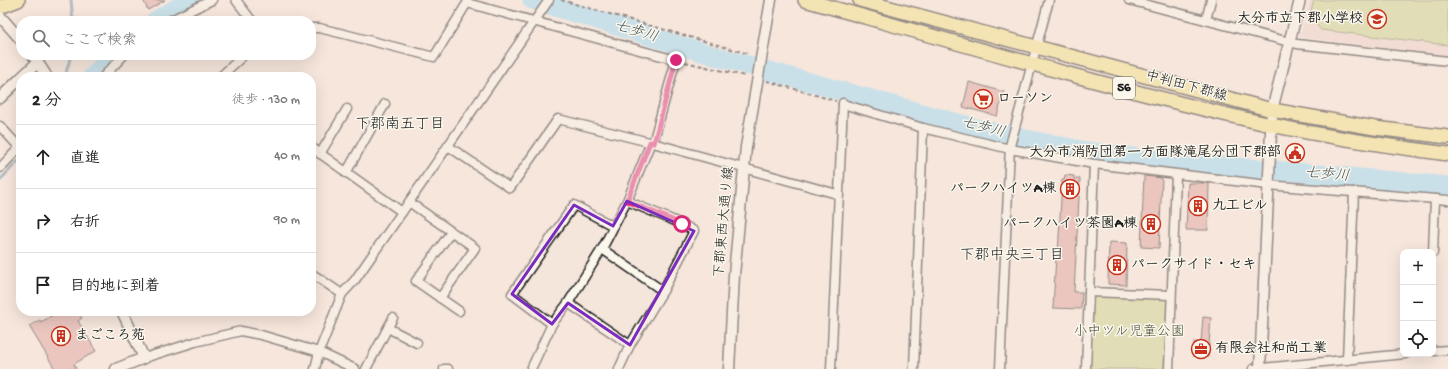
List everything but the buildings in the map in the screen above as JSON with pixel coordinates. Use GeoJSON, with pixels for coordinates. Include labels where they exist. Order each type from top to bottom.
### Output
{"type":"FeatureCollection","features":[{"type":"Feature","properties":{"kind":"main road"},"geometry":{"type":"LineString","coordinates":[[0,7],[18,0]]}},
{"type":"Feature","properties":{"kind":"main road","name":"中判田下郡線"},"geometry":{"type":"LineString","coordinates":[[805,0],[1032,64],[1270,124],[1376,144],[1448,154]]}},
{"type":"Feature","properties":{"kind":"main road","name":"中判田下郡線"},"geometry":{"type":"LineString","coordinates":[[860,0],[1272,110],[1375,128],[1448,137]]}},
{"type":"Feature","properties":{"kind":"street"},"geometry":{"type":"LineString","coordinates":[[179,16],[212,0]]}},
{"type":"Feature","properties":{"kind":"street"},"geometry":{"type":"LineString","coordinates":[[236,0],[248,16]]}},
{"type":"Feature","properties":{"kind":"street"},"geometry":{"type":"LineString","coordinates":[[315,369],[319,352],[342,294],[355,280],[549,0]]}},
{"type":"Feature","properties":{"kind":"street","name":"下郡東西大通り線"},"geometry":{"type":"LineString","coordinates":[[729,369],[734,275],[744,168],[761,80],[760,57],[770,0]]}},
{"type":"Feature","properties":{"kind":"street"},"geometry":{"type":"LineString","coordinates":[[1000,369],[1010,147],[1049,0]]}},
{"type":"Feature","properties":{"kind":"street"},"geometry":{"type":"LineString","coordinates":[[1129,0],[1289,42],[1448,61]]}},
{"type":"Feature","properties":{"kind":"street"},"geometry":{"type":"LineString","coordinates":[[1206,20],[1211,0]]}},
{"type":"Feature","properties":{"kind":"street"},"geometry":{"type":"LineString","coordinates":[[1300,0],[1272,110],[1270,124],[1258,369],[1400,355]]}},
{"type":"Feature","properties":{"kind":"street"},"geometry":{"type":"LineString","coordinates":[[316,28],[434,58],[467,3],[537,19],[676,60],[652,143],[627,201],[602,249],[568,303],[552,324],[531,369]]}},
{"type":"Feature","properties":{"kind":"street"},"geometry":{"type":"LineString","coordinates":[[0,16],[16,34]]}},
{"type":"Feature","properties":{"kind":"street"},"geometry":{"type":"LineString","coordinates":[[25,72],[34,60]]}},
{"type":"Feature","properties":{"kind":"street"},"geometry":{"type":"LineString","coordinates":[[37,60],[44,72]]}},
{"type":"Feature","properties":{"kind":"street"},"geometry":{"type":"LineString","coordinates":[[108,72],[119,60]]}},
{"type":"Feature","properties":{"kind":"street"},"geometry":{"type":"LineString","coordinates":[[225,72],[239,60]]}},
{"type":"Feature","properties":{"kind":"street"},"geometry":{"type":"LineString","coordinates":[[0,98],[16,82]]}},
{"type":"Feature","properties":{"kind":"street"},"geometry":{"type":"LineString","coordinates":[[346,173],[385,104]]}},
{"type":"Feature","properties":{"kind":"street"},"geometry":{"type":"LineString","coordinates":[[831,369],[837,194],[843,104],[923,128],[1094,164],[1176,175],[1448,200]]}},
{"type":"Feature","properties":{"kind":"street"},"geometry":{"type":"LineString","coordinates":[[320,154],[347,110]]}},
{"type":"Feature","properties":{"kind":"street"},"geometry":{"type":"LineString","coordinates":[[448,146],[510,188],[558,119],[652,143],[837,194]]}},
{"type":"Feature","properties":{"kind":"street"},"geometry":{"type":"LineString","coordinates":[[0,126],[16,143]]}},
{"type":"Feature","properties":{"kind":"street"},"geometry":{"type":"LineString","coordinates":[[914,369],[923,128]]}},
{"type":"Feature","properties":{"kind":"street"},"geometry":{"type":"LineString","coordinates":[[0,168],[16,151]]}},
{"type":"Feature","properties":{"kind":"street"},"geometry":{"type":"LineString","coordinates":[[316,151],[402,212]]}},
{"type":"Feature","properties":{"kind":"street"},"geometry":{"type":"LineString","coordinates":[[1086,369],[1094,164]]}},
{"type":"Feature","properties":{"kind":"street"},"geometry":{"type":"LineString","coordinates":[[1169,369],[1176,175]]}},
{"type":"Feature","properties":{"kind":"street"},"geometry":{"type":"LineString","coordinates":[[1347,360],[1354,192]]}},
{"type":"Feature","properties":{"kind":"street"},"geometry":{"type":"LineString","coordinates":[[1433,249],[1435,199]]}},
{"type":"Feature","properties":{"kind":"street"},"geometry":{"type":"LineString","coordinates":[[619,369],[630,345],[663,291],[694,231],[682,224],[627,201]]}},
{"type":"Feature","properties":{"kind":"street"},"geometry":{"type":"LineString","coordinates":[[409,202],[475,248],[440,298]]}},
{"type":"Feature","properties":{"kind":"street"},"geometry":{"type":"LineString","coordinates":[[552,324],[512,294],[574,205],[613,226]]}},
{"type":"Feature","properties":{"kind":"street"},"geometry":{"type":"LineString","coordinates":[[451,232],[416,280],[459,311]]}},
{"type":"Feature","properties":{"kind":"street"},"geometry":{"type":"LineString","coordinates":[[602,249],[663,291]]}},
{"type":"Feature","properties":{"kind":"street"},"geometry":{"type":"LineString","coordinates":[[316,276],[342,294]]}},
{"type":"Feature","properties":{"kind":"street"},"geometry":{"type":"LineString","coordinates":[[1089,292],[1171,295]]}},
{"type":"Feature","properties":{"kind":"street"},"geometry":{"type":"LineString","coordinates":[[568,303],[630,345]]}},
{"type":"Feature","properties":{"kind":"street"},"geometry":{"type":"LineString","coordinates":[[124,316],[144,358]]}},
{"type":"Feature","properties":{"kind":"street"},"geometry":{"type":"LineString","coordinates":[[366,369],[393,318]]}},
{"type":"Feature","properties":{"kind":"street"},"geometry":{"type":"LineString","coordinates":[[388,328],[417,343]]}},
{"type":"Feature","properties":{"kind":"street"},"geometry":{"type":"LineString","coordinates":[[116,369],[144,358],[195,342],[241,331],[319,352],[355,369]]}},
{"type":"Feature","properties":{"kind":"street"},"geometry":{"type":"LineString","coordinates":[[1436,351],[1448,350]]}},
{"type":"Feature","properties":{"kind":"path"},"geometry":{"type":"LineString","coordinates":[[561,0],[749,54]]}},
{"type":"Feature","properties":{"kind":"path"},"geometry":{"type":"LineString","coordinates":[[676,60],[745,76]]}},
{"type":"Feature","properties":{"kind":"path"},"geometry":{"type":"LineString","coordinates":[[761,80],[843,104]]}},
{"type":"Feature","properties":{"kind":"highlighted area"},"geometry":{"type":"Polygon","coordinates":[[[627,201],[694,231],[630,345],[568,303],[552,324],[512,294],[574,205],[613,226],[627,201]]]}},
{"type":"Feature","properties":{"kind":"shaded area","name":"大分市立下郡小学校"},"geometry":{"type":"Polygon","coordinates":[[[1310,0],[1448,0],[1448,56],[1300,37],[1310,0]]]}},
{"type":"Feature","properties":{"kind":"green space","name":"大分市立下郡小学校"},"geometry":{"type":"Polygon","coordinates":[[[1314,0],[1448,0],[1448,45],[1321,30],[1309,17],[1314,0]]]}},
{"type":"Feature","properties":{"kind":"green space","name":"小中ツル児童公園"},"geometry":{"type":"Polygon","coordinates":[[[1098,295],[1163,297],[1167,300],[1164,369],[1090,369],[1093,298],[1098,295]]]}},
{"type":"Feature","properties":{"kind":"waterway"},"geometry":{"type":"LineString","coordinates":[[71,0],[73,16]]}},
{"type":"Feature","properties":{"kind":"waterway","name":"七歩川"},"geometry":{"type":"LineString","coordinates":[[163,16],[190,0]]}},
{"type":"Feature","properties":{"kind":"waterway","name":"七歩川"},"geometry":{"type":"LineString","coordinates":[[532,0],[711,55],[972,127],[1021,138],[1086,151],[1140,158],[1448,186]]}},
{"type":"Feature","properties":{"kind":"waterway"},"geometry":{"type":"LineString","coordinates":[[66,72],[70,60]]}},
{"type":"Feature","properties":{"kind":"waterway","name":"七歩川"},"geometry":{"type":"LineString","coordinates":[[97,72],[108,60]]}},
{"type":"Feature","properties":{"kind":"waterway"},"geometry":{"type":"LineString","coordinates":[[0,180],[16,163]]}},
{"type":"Feature","properties":{"kind":"place","name":"大分市立下郡小学校"},"geometry":{"type":"Point","coordinates":[1377,19]}},
{"type":"Feature","properties":{"kind":"place","name":"ローソン"},"geometry":{"type":"Point","coordinates":[983,99]}},
{"type":"Feature","properties":{"kind":"place","name":"大分市消防団第一方面隊滝尾分団下郡部"},"geometry":{"type":"Point","coordinates":[1295,153]}},
{"type":"Feature","properties":{"kind":"place","name":"パークハイツA棟"},"geometry":{"type":"Point","coordinates":[1070,189]}},
{"type":"Feature","properties":{"kind":"place","name":"九工ビル"},"geometry":{"type":"Point","coordinates":[1198,206]}},
{"type":"Feature","properties":{"kind":"place","name":"パークハイツ茶園A棟"},"geometry":{"type":"Point","coordinates":[1151,224]}},
{"type":"Feature","properties":{"kind":"place","name":"パークサイド・セキ"},"geometry":{"type":"Point","coordinates":[1117,265]}},
{"type":"Feature","properties":{"kind":"place","name":"まごころ苑"},"geometry":{"type":"Point","coordinates":[61,336]}},
{"type":"Feature","properties":{"kind":"place","name":"有限会社和尚工業"},"geometry":{"type":"Point","coordinates":[1201,349]}},
{"type":"Feature","properties":{"kind":"district","name":"下郡南五丁目"},"geometry":{"type":"Point","coordinates":[400,125]}},
{"type":"Feature","properties":{"kind":"district","name":"下郡中央三丁目"},"geometry":{"type":"Point","coordinates":[1012,256]}},
{"type":"Feature","properties":{"kind":"route"},"geometry":{"type":"LineString","coordinates":[[676,60],[654,143],[650,142],[627,201],[682,224]]}}]}
